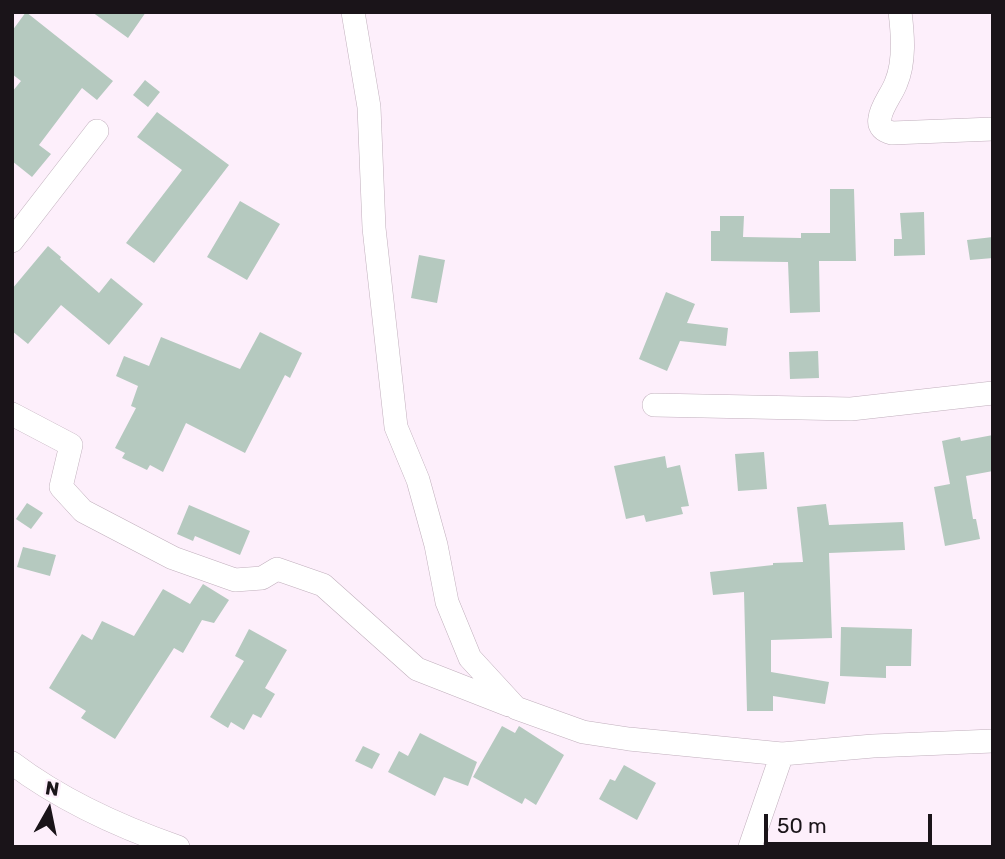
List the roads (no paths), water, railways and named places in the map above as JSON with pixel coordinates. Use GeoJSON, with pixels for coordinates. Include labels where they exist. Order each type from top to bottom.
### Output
{"type":"FeatureCollection","features":[{"type":"Feature","properties":{"kind":"street"},"geometry":{"type":"LineString","coordinates":[[353,12],[369,107],[374,228],[396,427],[418,480],[436,545],[447,602],[470,659],[516,708]]}},
{"type":"Feature","properties":{"kind":"street"},"geometry":{"type":"LineString","coordinates":[[900,12],[901,65],[898,80],[880,117],[880,126],[884,131],[892,133],[993,129]]}},
{"type":"Feature","properties":{"kind":"street"},"geometry":{"type":"LineString","coordinates":[[12,241],[97,131]]}},
{"type":"Feature","properties":{"kind":"street"},"geometry":{"type":"LineString","coordinates":[[654,405],[851,409],[993,393]]}},
{"type":"Feature","properties":{"kind":"street"},"geometry":{"type":"LineString","coordinates":[[12,414],[71,445],[61,487],[83,511],[173,558],[235,580],[262,578],[277,569],[323,585],[417,669],[583,732],[782,754],[873,746],[993,741]]}},
{"type":"Feature","properties":{"kind":"street"},"geometry":{"type":"LineString","coordinates":[[750,847],[782,754]]}},
{"type":"Feature","properties":{"kind":"street"},"geometry":{"type":"LineString","coordinates":[[12,763],[40,784],[144,835],[178,847]]}}]}
